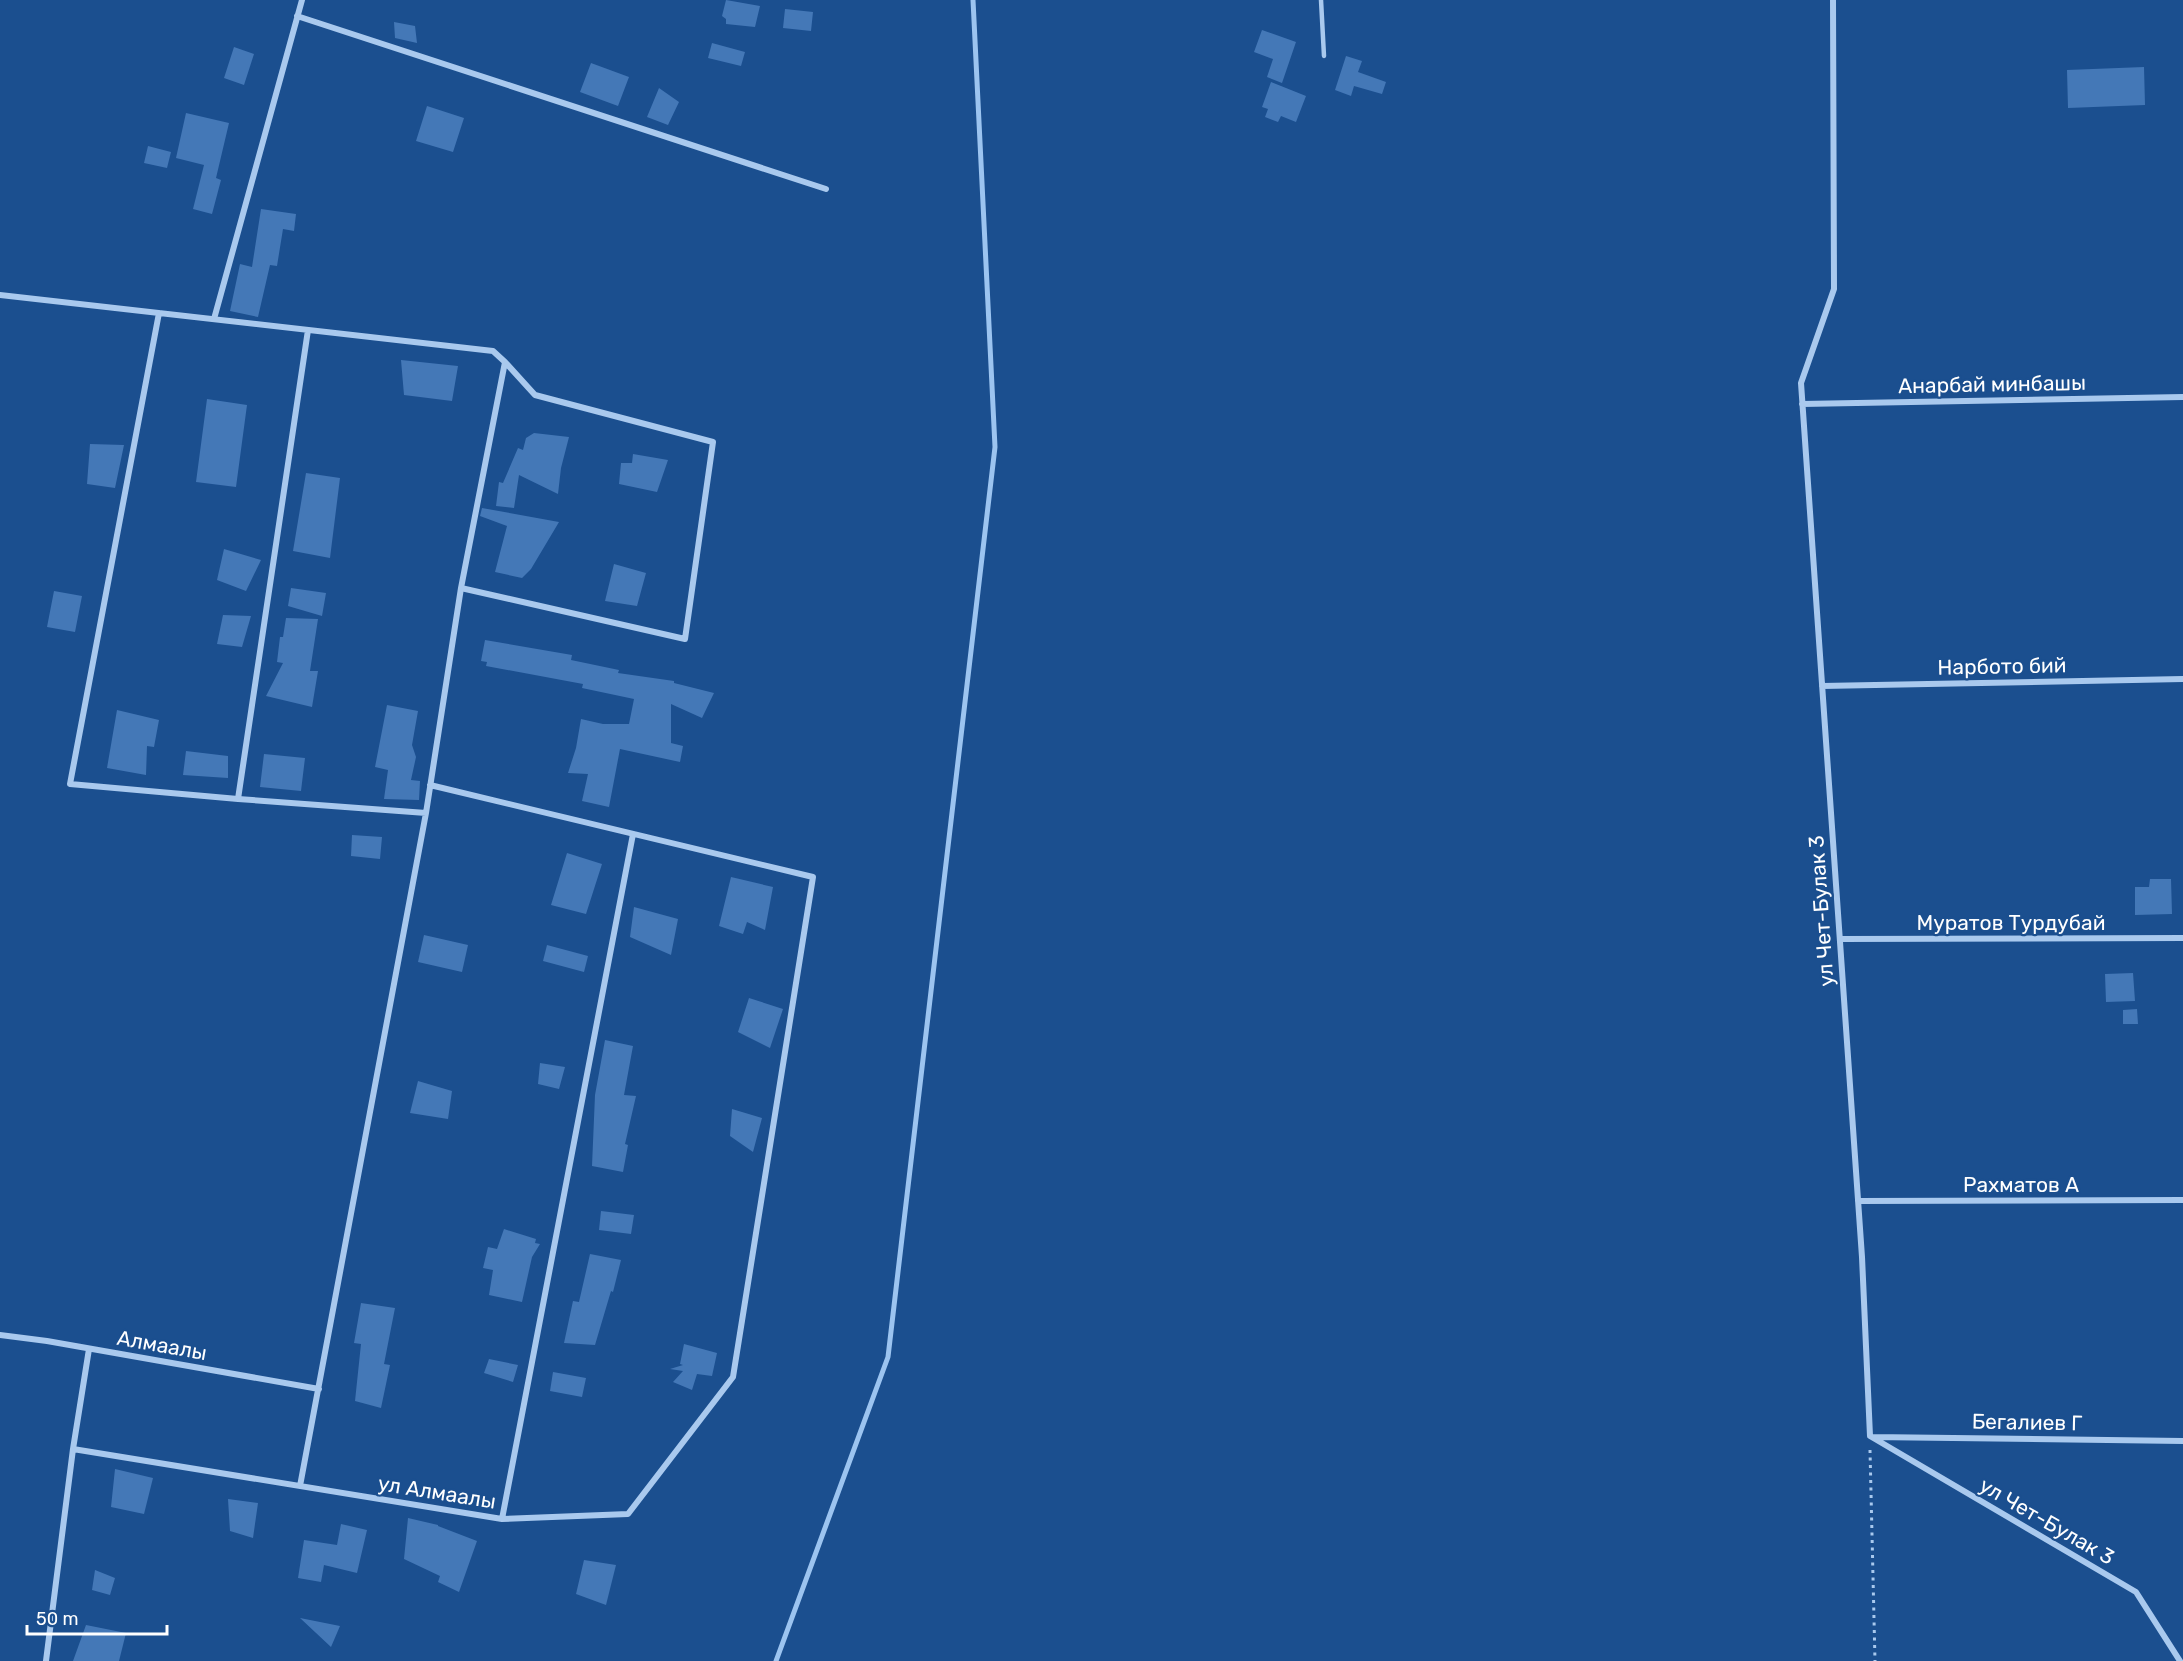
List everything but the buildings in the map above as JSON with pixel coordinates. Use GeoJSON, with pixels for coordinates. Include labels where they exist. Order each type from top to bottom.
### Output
{"type":"FeatureCollection","features":[{"type":"Feature","properties":{"kind":"street"},"geometry":{"type":"LineString","coordinates":[[214,319],[302,0]]}},
{"type":"Feature","properties":{"kind":"street","name":"ул Чет-Булак 3"},"geometry":{"type":"LineString","coordinates":[[1833,0],[1834,289],[1801,383],[1858,1201],[1870,1437],[2136,1592],[2180,1661]]}},
{"type":"Feature","properties":{"kind":"street"},"geometry":{"type":"LineString","coordinates":[[297,16],[826,189]]}},
{"type":"Feature","properties":{"kind":"street"},"geometry":{"type":"LineString","coordinates":[[0,295],[493,351],[535,395],[713,442],[685,639],[461,588]]}},
{"type":"Feature","properties":{"kind":"street"},"geometry":{"type":"LineString","coordinates":[[159,313],[70,784],[426,813]]}},
{"type":"Feature","properties":{"kind":"street"},"geometry":{"type":"LineString","coordinates":[[238,799],[308,330]]}},
{"type":"Feature","properties":{"kind":"street"},"geometry":{"type":"LineString","coordinates":[[300,1486],[426,813],[461,588],[505,362]]}},
{"type":"Feature","properties":{"kind":"street","name":"Анарбай минбашы"},"geometry":{"type":"LineString","coordinates":[[1802,404],[2183,397]]}},
{"type":"Feature","properties":{"kind":"street","name":"Нарбото бий"},"geometry":{"type":"LineString","coordinates":[[1822,686],[2183,679]]}},
{"type":"Feature","properties":{"kind":"street"},"geometry":{"type":"LineString","coordinates":[[430,785],[633,834],[502,1520]]}},
{"type":"Feature","properties":{"kind":"street","name":"ул Алмаалы"},"geometry":{"type":"LineString","coordinates":[[73,1449],[502,1520],[628,1514],[733,1377],[813,877],[633,834]]}},
{"type":"Feature","properties":{"kind":"street","name":"Муратов Турдубай"},"geometry":{"type":"LineString","coordinates":[[1840,939],[2183,938]]}},
{"type":"Feature","properties":{"kind":"street","name":"Рахматов А"},"geometry":{"type":"LineString","coordinates":[[1858,1201],[2183,1200]]}},
{"type":"Feature","properties":{"kind":"street","name":"Алмаалы"},"geometry":{"type":"LineString","coordinates":[[0,1335],[319,1389]]}},
{"type":"Feature","properties":{"kind":"street"},"geometry":{"type":"LineString","coordinates":[[46,1661],[73,1449],[89,1349]]}},
{"type":"Feature","properties":{"kind":"street","name":"Бегалиев Г"},"geometry":{"type":"LineString","coordinates":[[1870,1437],[2183,1441]]}},
{"type":"Feature","properties":{"kind":"lane"},"geometry":{"type":"LineString","coordinates":[[1321,0],[1324,56]]}},
{"type":"Feature","properties":{"kind":"path"},"geometry":{"type":"LineString","coordinates":[[1870,1437],[1875,1661]]}},
{"type":"Feature","properties":{"kind":"waterway"},"geometry":{"type":"LineString","coordinates":[[776,1661],[888,1357],[995,447],[973,0]]}}]}
